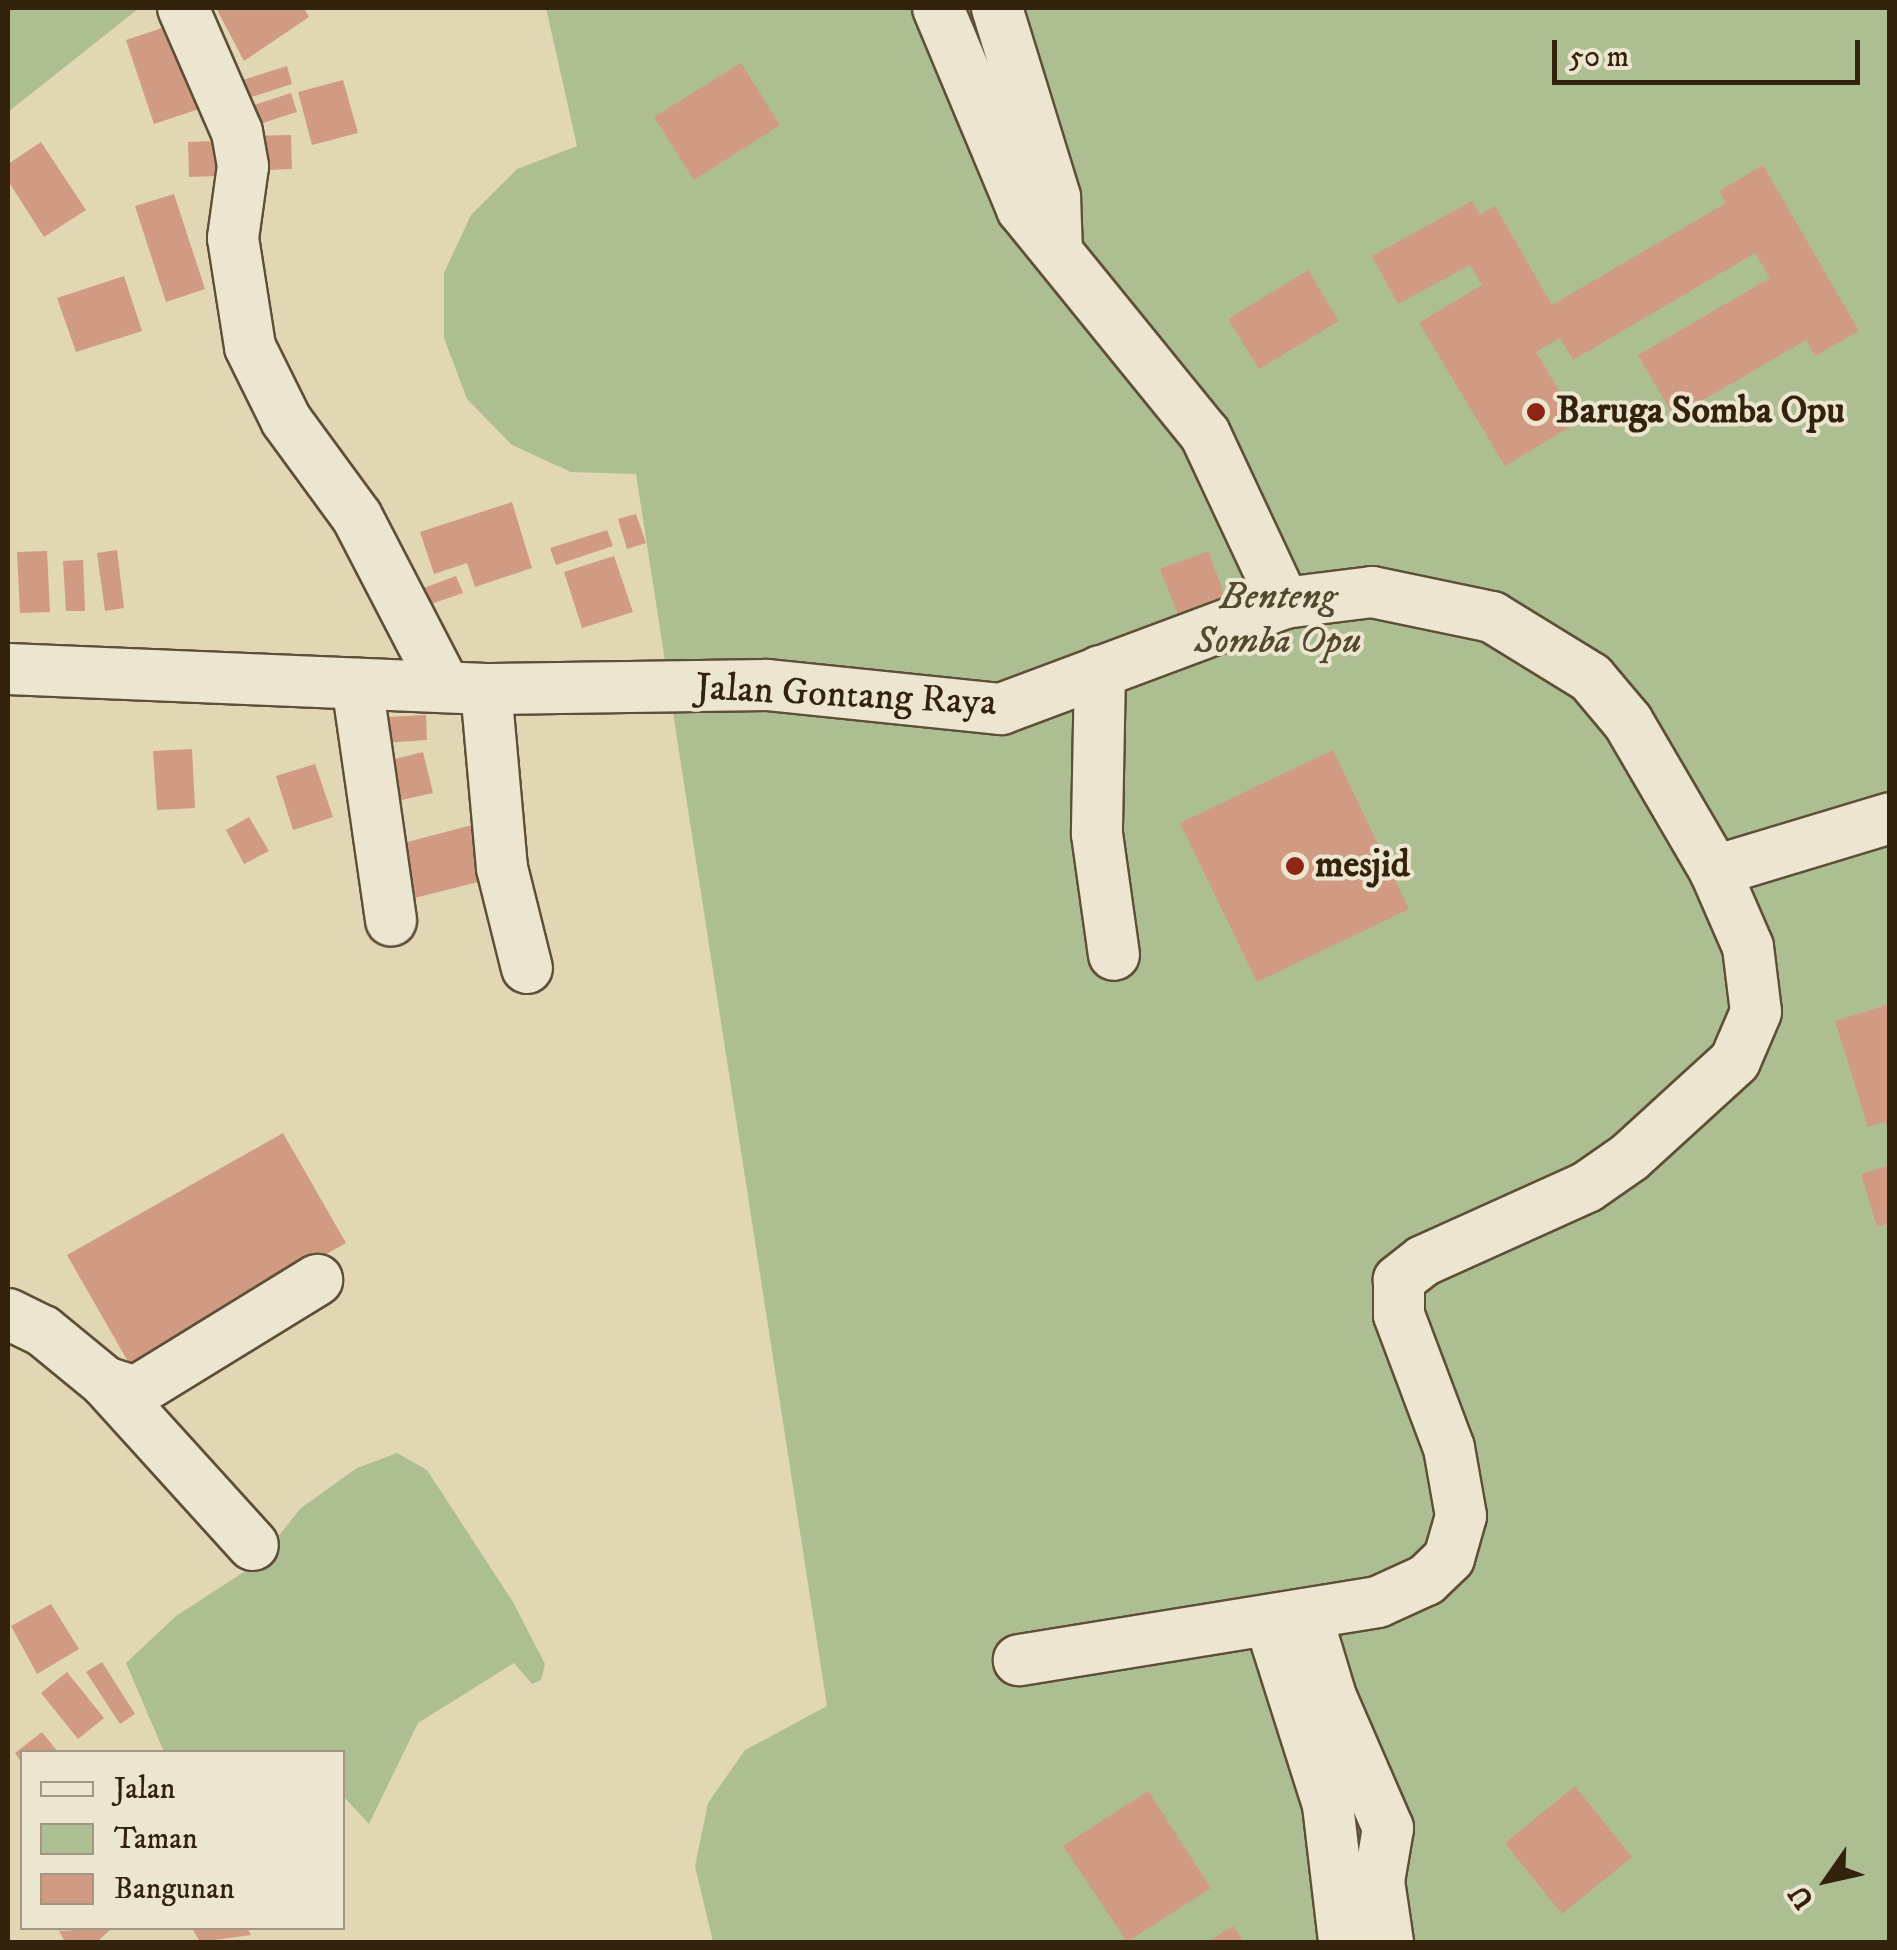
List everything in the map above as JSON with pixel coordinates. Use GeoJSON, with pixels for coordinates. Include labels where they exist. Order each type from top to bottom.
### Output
{"type":"FeatureCollection","features":[{"type":"Feature","properties":{"kind":"street"},"geometry":{"type":"LineString","coordinates":[[182,8],[237,132],[243,166],[233,238],[250,347],[286,420],[357,517],[465,687],[527,968]]}},
{"type":"Feature","properties":{"kind":"street"},"geometry":{"type":"LineString","coordinates":[[938,8],[1022,209],[1205,434],[1284,603]]}},
{"type":"Feature","properties":{"kind":"street"},"geometry":{"type":"LineString","coordinates":[[997,8],[1055,197],[1056,251]]}},
{"type":"Feature","properties":{"kind":"street","name":"Jalan Gontang Raya"},"geometry":{"type":"LineString","coordinates":[[8,670],[465,687],[768,685],[1001,710],[1284,603],[1372,592],[1435,601],[1548,646],[1591,678],[1628,722],[1715,871],[1758,984],[1735,1061],[1587,1187],[1422,1261],[1399,1280],[1399,1315],[1449,1448],[1461,1516],[1453,1544],[1426,1580],[1378,1602],[1288,1618]]}},
{"type":"Feature","properties":{"kind":"street"},"geometry":{"type":"LineString","coordinates":[[1100,671],[1097,834],[1114,955]]}},
{"type":"Feature","properties":{"kind":"street"},"geometry":{"type":"LineString","coordinates":[[357,684],[391,921]]}},
{"type":"Feature","properties":{"kind":"street"},"geometry":{"type":"LineString","coordinates":[[1715,871],[1890,818]]}},
{"type":"Feature","properties":{"kind":"street"},"geometry":{"type":"LineString","coordinates":[[105,1382],[135,1392],[159,1382],[317,1280]]}},
{"type":"Feature","properties":{"kind":"street"},"geometry":{"type":"LineString","coordinates":[[8,1314],[105,1382],[252,1544]]}},
{"type":"Feature","properties":{"kind":"street"},"geometry":{"type":"LineString","coordinates":[[1019,1660],[1288,1618]]}},
{"type":"Feature","properties":{"kind":"street"},"geometry":{"type":"LineString","coordinates":[[1288,1618],[1328,1805],[1344,1942]]}},
{"type":"Feature","properties":{"kind":"street"},"geometry":{"type":"LineString","coordinates":[[1288,1618],[1331,1697],[1388,1828],[1379,1882],[1388,1942]]}},
{"type":"Feature","properties":{"kind":"green space"},"geometry":{"type":"Polygon","coordinates":[[[8,8],[132,8],[138,9],[8,112],[8,8]]]}},
{"type":"Feature","properties":{"kind":"green space","name":"Benteng Somba Opu"},"geometry":{"type":"Polygon","coordinates":[[[546,8],[1889,8],[1889,1942],[713,1942],[695,1866],[708,1803],[745,1750],[827,1706],[636,474],[571,472],[512,445],[467,399],[444,338],[444,273],[471,215],[517,169],[577,146],[546,8]]]}},
{"type":"Feature","properties":{"kind":"green space"},"geometry":{"type":"Polygon","coordinates":[[[397,1453],[427,1470],[513,1602],[545,1664],[541,1680],[532,1684],[514,1663],[418,1723],[369,1824],[345,1798],[345,1750],[163,1750],[126,1663],[176,1616],[256,1564],[301,1508],[357,1468],[397,1453]]]}},
{"type":"Feature","properties":{"kind":"building"},"geometry":{"type":"Polygon","coordinates":[[[216,8],[304,8],[309,17],[244,61],[216,8]]]}},
{"type":"Feature","properties":{"kind":"building"},"geometry":{"type":"Polygon","coordinates":[[[174,24],[202,108],[154,124],[126,40],[174,24]]]}},
{"type":"Feature","properties":{"kind":"building"},"geometry":{"type":"Polygon","coordinates":[[[741,63],[780,125],[694,180],[654,117],[741,63]]]}},
{"type":"Feature","properties":{"kind":"building"},"geometry":{"type":"Polygon","coordinates":[[[287,66],[292,84],[245,99],[239,81],[287,66]]]}},
{"type":"Feature","properties":{"kind":"building"},"geometry":{"type":"Polygon","coordinates":[[[343,80],[358,133],[312,145],[298,92],[343,80]]]}},
{"type":"Feature","properties":{"kind":"building"},"geometry":{"type":"Polygon","coordinates":[[[291,93],[297,112],[241,130],[235,111],[291,93]]]}},
{"type":"Feature","properties":{"kind":"building"},"geometry":{"type":"Polygon","coordinates":[[[291,135],[292,169],[249,171],[247,136],[291,135]]]}},
{"type":"Feature","properties":{"kind":"building"},"geometry":{"type":"Polygon","coordinates":[[[217,141],[218,176],[189,177],[188,142],[217,141]]]}},
{"type":"Feature","properties":{"kind":"building"},"geometry":{"type":"Polygon","coordinates":[[[41,142],[86,210],[44,237],[8,181],[8,164],[41,142]]]}},
{"type":"Feature","properties":{"kind":"building"},"geometry":{"type":"Polygon","coordinates":[[[1763,165],[1859,331],[1815,356],[1806,340],[1674,417],[1638,355],[1770,278],[1755,253],[1573,360],[1560,338],[1536,352],[1578,422],[1505,466],[1419,323],[1482,285],[1470,265],[1398,304],[1372,256],[1472,201],[1480,215],[1495,206],[1552,305],[1726,203],[1719,191],[1763,165]]]}},
{"type":"Feature","properties":{"kind":"building"},"geometry":{"type":"Polygon","coordinates":[[[174,194],[205,289],[166,302],[135,206],[174,194]]]}},
{"type":"Feature","properties":{"kind":"building"},"geometry":{"type":"Polygon","coordinates":[[[1308,270],[1339,321],[1259,369],[1228,319],[1308,270]]]}},
{"type":"Feature","properties":{"kind":"building"},"geometry":{"type":"Polygon","coordinates":[[[124,276],[142,331],[76,352],[57,298],[124,276]]]}},
{"type":"Feature","properties":{"kind":"building"},"geometry":{"type":"Polygon","coordinates":[[[512,502],[532,568],[475,587],[467,563],[434,574],[420,532],[512,502]]]}},
{"type":"Feature","properties":{"kind":"building"},"geometry":{"type":"Polygon","coordinates":[[[636,514],[646,543],[627,549],[618,519],[636,514]]]}},
{"type":"Feature","properties":{"kind":"building"},"geometry":{"type":"Polygon","coordinates":[[[607,530],[613,546],[556,565],[550,548],[607,530]]]}},
{"type":"Feature","properties":{"kind":"building"},"geometry":{"type":"Polygon","coordinates":[[[117,550],[124,608],[105,611],[97,553],[117,550]]]}},
{"type":"Feature","properties":{"kind":"building"},"geometry":{"type":"Polygon","coordinates":[[[47,551],[50,612],[20,613],[17,552],[47,551]]]}},
{"type":"Feature","properties":{"kind":"building"},"geometry":{"type":"Polygon","coordinates":[[[1208,551],[1226,599],[1179,617],[1160,569],[1208,551]]]}},
{"type":"Feature","properties":{"kind":"building"},"geometry":{"type":"Polygon","coordinates":[[[614,556],[633,612],[582,628],[564,572],[614,556]]]}},
{"type":"Feature","properties":{"kind":"building"},"geometry":{"type":"Polygon","coordinates":[[[83,560],[85,611],[66,611],[63,561],[83,560]]]}},
{"type":"Feature","properties":{"kind":"building"},"geometry":{"type":"Polygon","coordinates":[[[456,576],[463,593],[428,605],[421,589],[456,576]]]}},
{"type":"Feature","properties":{"kind":"building"},"geometry":{"type":"Polygon","coordinates":[[[426,715],[427,740],[370,744],[368,718],[426,715]]]}},
{"type":"Feature","properties":{"kind":"building"},"geometry":{"type":"Polygon","coordinates":[[[192,749],[195,808],[157,810],[153,751],[192,749]]]}},
{"type":"Feature","properties":{"kind":"building","name":"mesjid"},"geometry":{"type":"Polygon","coordinates":[[[1333,750],[1409,909],[1257,982],[1180,823],[1333,750]]]}},
{"type":"Feature","properties":{"kind":"building"},"geometry":{"type":"Polygon","coordinates":[[[423,752],[433,793],[397,801],[387,761],[423,752]]]}},
{"type":"Feature","properties":{"kind":"building"},"geometry":{"type":"Polygon","coordinates":[[[315,764],[333,817],[293,830],[276,776],[315,764]]]}},
{"type":"Feature","properties":{"kind":"building"},"geometry":{"type":"Polygon","coordinates":[[[249,817],[269,851],[244,864],[226,830],[249,817]]]}},
{"type":"Feature","properties":{"kind":"building"},"geometry":{"type":"Polygon","coordinates":[[[487,821],[502,876],[395,903],[381,849],[487,821]]]}},
{"type":"Feature","properties":{"kind":"building"},"geometry":{"type":"Polygon","coordinates":[[[1890,1004],[1889,1132],[1885,1122],[1868,1127],[1835,1021],[1890,1004]]]}},
{"type":"Feature","properties":{"kind":"building"},"geometry":{"type":"Polygon","coordinates":[[[283,1133],[346,1243],[130,1365],[67,1255],[283,1133]]]}},
{"type":"Feature","properties":{"kind":"building"},"geometry":{"type":"Polygon","coordinates":[[[1890,1165],[1890,1223],[1877,1227],[1861,1174],[1890,1165]]]}},
{"type":"Feature","properties":{"kind":"building"},"geometry":{"type":"Polygon","coordinates":[[[51,1604],[79,1649],[37,1674],[11,1626],[51,1604]]]}},
{"type":"Feature","properties":{"kind":"building"},"geometry":{"type":"Polygon","coordinates":[[[102,1662],[135,1714],[120,1724],[86,1672],[102,1662]]]}},
{"type":"Feature","properties":{"kind":"building"},"geometry":{"type":"Polygon","coordinates":[[[67,1672],[104,1718],[78,1739],[41,1693],[67,1672]]]}},
{"type":"Feature","properties":{"kind":"building"},"geometry":{"type":"Polygon","coordinates":[[[42,1732],[56,1750],[20,1750],[20,1760],[15,1753],[42,1732]]]}},
{"type":"Feature","properties":{"kind":"building"},"geometry":{"type":"Polygon","coordinates":[[[1575,1786],[1632,1857],[1562,1914],[1505,1843],[1575,1786]]]}},
{"type":"Feature","properties":{"kind":"building"},"geometry":{"type":"Polygon","coordinates":[[[1148,1791],[1211,1888],[1127,1942],[1063,1846],[1148,1791]]]}},
{"type":"Feature","properties":{"kind":"building"},"geometry":{"type":"Polygon","coordinates":[[[1233,1926],[1244,1942],[1208,1942],[1233,1926]]]}},
{"type":"Feature","properties":{"kind":"building"},"geometry":{"type":"Polygon","coordinates":[[[110,1930],[97,1942],[65,1942],[59,1931],[110,1930]]]}},
{"type":"Feature","properties":{"kind":"building"},"geometry":{"type":"Polygon","coordinates":[[[193,1930],[248,1930],[251,1935],[200,1942],[193,1930]]]}},
{"type":"Feature","properties":{"kind":"place","name":"Baruga Somba Opu"},"geometry":{"type":"Point","coordinates":[1536,412]}},
{"type":"Feature","properties":{"kind":"place","name":"mesjid"},"geometry":{"type":"Point","coordinates":[1295,866]}}]}
